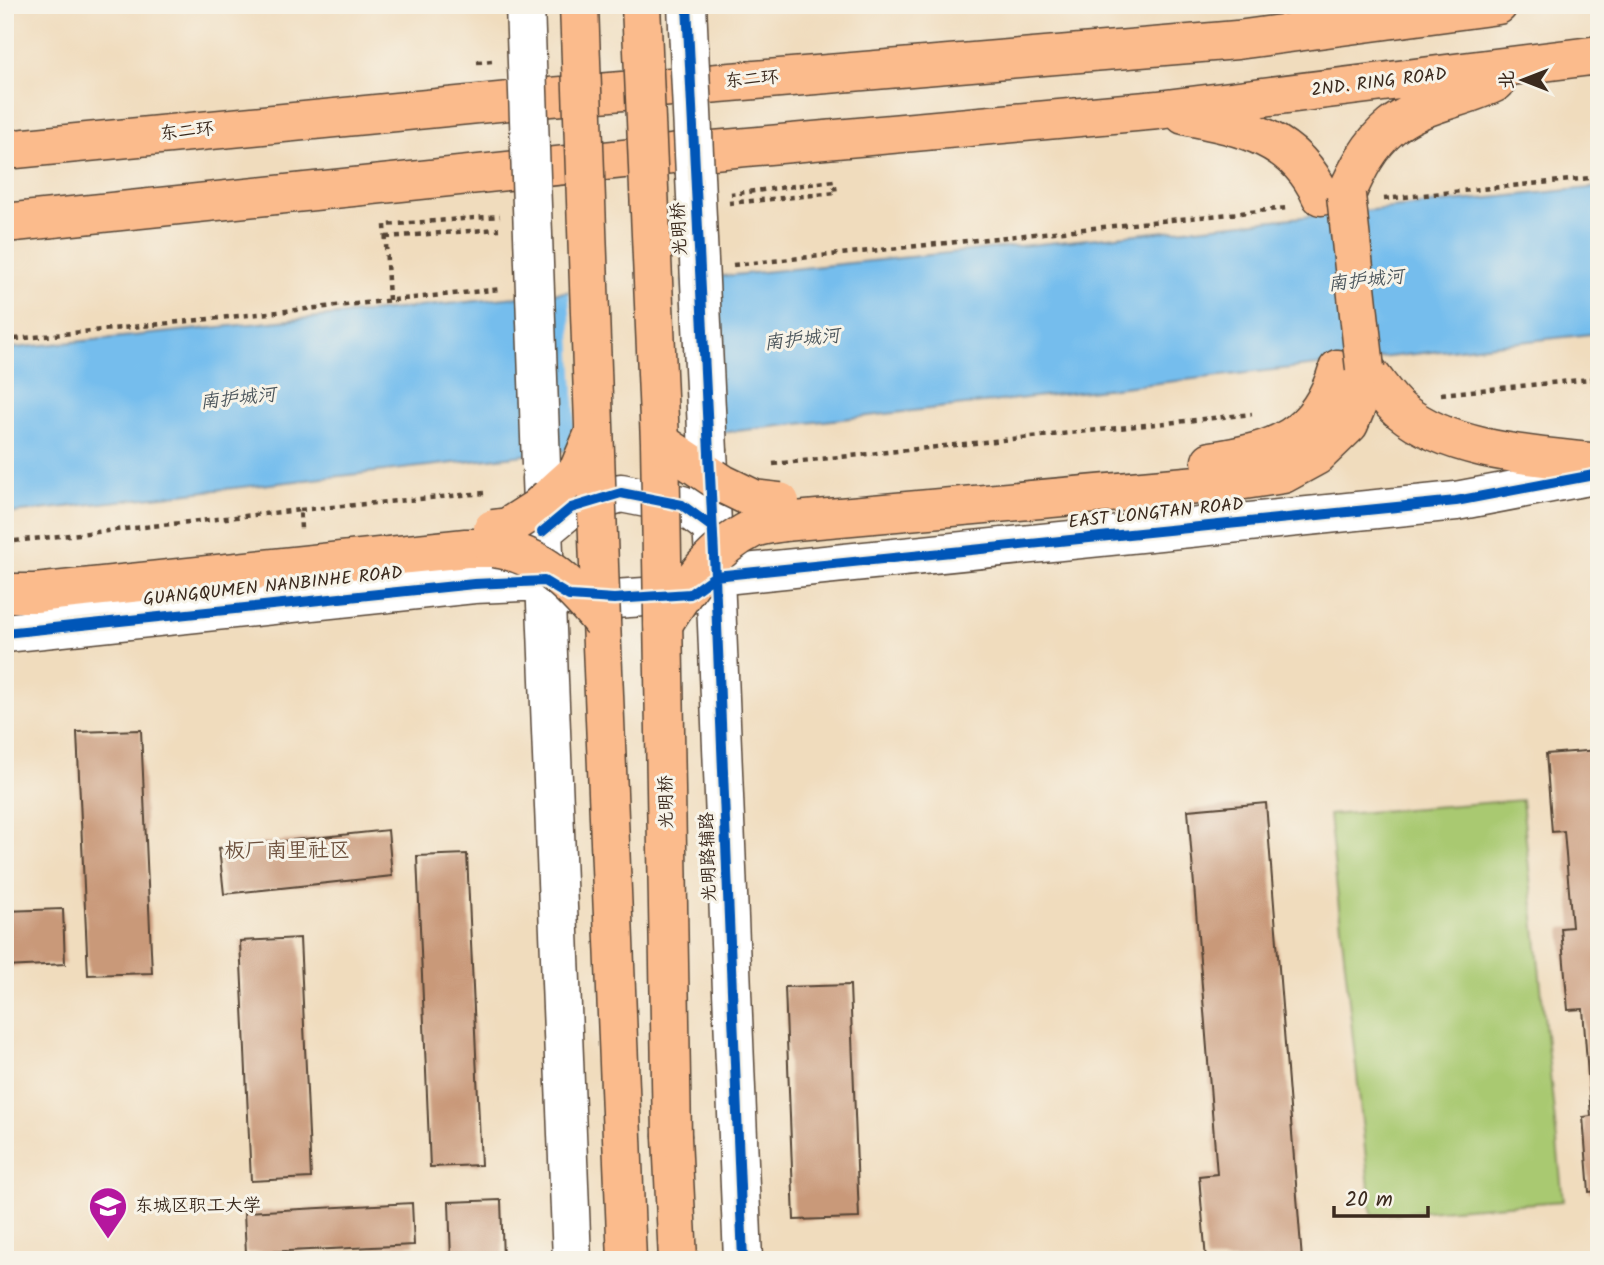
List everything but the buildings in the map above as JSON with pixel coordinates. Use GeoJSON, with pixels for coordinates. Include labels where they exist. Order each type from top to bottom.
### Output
{"type":"FeatureCollection","features":[{"type":"Feature","properties":{"kind":"main road"},"geometry":{"type":"LineString","coordinates":[[579,5],[626,1260]]}},
{"type":"Feature","properties":{"kind":"main road","name":"光明桥"},"geometry":{"type":"LineString","coordinates":[[641,5],[660,442],[672,1137],[678,1260]]}},
{"type":"Feature","properties":{"kind":"main road"},"geometry":{"type":"LineString","coordinates":[[1237,40],[1295,5]]}},
{"type":"Feature","properties":{"kind":"main road","name":"东二环"},"geometry":{"type":"LineString","coordinates":[[5,150],[564,96],[1237,40],[1498,5]]}},
{"type":"Feature","properties":{"kind":"main road","name":"2ND. RING ROAD"},"geometry":{"type":"LineString","coordinates":[[1158,110],[1599,55]]}},
{"type":"Feature","properties":{"kind":"main road"},"geometry":{"type":"LineString","coordinates":[[1334,200],[1355,174],[1372,146],[1392,125],[1423,110],[1477,92],[1530,64]]}},
{"type":"Feature","properties":{"kind":"main road"},"geometry":{"type":"LineString","coordinates":[[16,227],[691,152],[1158,110],[1264,136],[1290,152],[1315,183],[1334,200],[1351,369],[1399,410],[1432,431],[1508,453],[1599,463]]}},
{"type":"Feature","properties":{"kind":"main road"},"geometry":{"type":"LineString","coordinates":[[663,624],[705,563],[727,545],[782,512],[1250,455],[1290,439],[1318,416],[1332,390],[1351,369]]}},
{"type":"Feature","properties":{"kind":"main road"},"geometry":{"type":"LineString","coordinates":[[5,572],[491,524],[508,527],[536,509],[578,471],[594,433]]}},
{"type":"Feature","properties":{"kind":"main road"},"geometry":{"type":"LineString","coordinates":[[660,442],[723,484],[782,512]]}},
{"type":"Feature","properties":{"kind":"main road"},"geometry":{"type":"LineString","coordinates":[[5,593],[35,593],[439,551],[491,524]]}},
{"type":"Feature","properties":{"kind":"main road"},"geometry":{"type":"LineString","coordinates":[[491,524],[511,550],[552,570],[575,589],[601,621]]}},
{"type":"Feature","properties":{"kind":"street"},"geometry":{"type":"LineString","coordinates":[[525,5],[542,532],[547,601],[572,1260]]}},
{"type":"Feature","properties":{"kind":"street","name":"光明桥"},"geometry":{"type":"LineString","coordinates":[[687,5],[708,452]]}},
{"type":"Feature","properties":{"kind":"street","name":"光明路辅路"},"geometry":{"type":"LineString","coordinates":[[708,452],[743,1260]]}},
{"type":"Feature","properties":{"kind":"street","name":"EAST LONGTAN ROAD"},"geometry":{"type":"LineString","coordinates":[[715,576],[1456,501],[1599,474]]}},
{"type":"Feature","properties":{"kind":"street"},"geometry":{"type":"LineString","coordinates":[[542,532],[572,508],[621,493],[682,505],[712,527]]}},
{"type":"Feature","properties":{"kind":"street"},"geometry":{"type":"LineString","coordinates":[[544,581],[569,596],[614,598],[690,594],[715,576]]}},
{"type":"Feature","properties":{"kind":"street","name":"GUANGQUMEN NANBINHE ROAD"},"geometry":{"type":"LineString","coordinates":[[5,633],[474,584],[544,581]]}},
{"type":"Feature","properties":{"kind":"path"},"geometry":{"type":"LineString","coordinates":[[723,266],[1334,200],[1599,177]]}},
{"type":"Feature","properties":{"kind":"path"},"geometry":{"type":"LineString","coordinates":[[721,204],[836,192],[834,181],[730,194]]}},
{"type":"Feature","properties":{"kind":"path"},"geometry":{"type":"LineString","coordinates":[[389,300],[386,237],[507,228]]}},
{"type":"Feature","properties":{"kind":"path"},"geometry":{"type":"LineString","coordinates":[[5,340],[514,287]]}},
{"type":"Feature","properties":{"kind":"path"},"geometry":{"type":"LineString","coordinates":[[1438,394],[1599,378]]}},
{"type":"Feature","properties":{"kind":"path"},"geometry":{"type":"LineString","coordinates":[[771,464],[1262,413]]}},
{"type":"Feature","properties":{"kind":"path"},"geometry":{"type":"LineString","coordinates":[[300,510],[301,529],[314,528]]}},
{"type":"Feature","properties":{"kind":"path"},"geometry":{"type":"LineString","coordinates":[[5,542],[300,510],[491,524]]}},
{"type":"Feature","properties":{"kind":"green space"},"geometry":{"type":"Polygon","coordinates":[[[1522,800],[1563,1201],[1372,1215],[1329,815],[1522,800]]]}},
{"type":"Feature","properties":{"kind":"water","name":"南护城河"},"geometry":{"type":"Polygon","coordinates":[[[1599,187],[1599,333],[5,514],[5,349],[1599,187]]]}},
{"type":"Feature","properties":{"kind":"pier"},"geometry":{"type":"Polygon","coordinates":[[[682,277],[691,441],[571,454],[575,416],[569,288],[682,277]]]}},
{"type":"Feature","properties":{"kind":"cycle path"},"geometry":{"type":"LineString","coordinates":[[687,5],[715,576],[743,1260]]}},
{"type":"Feature","properties":{"kind":"cycle path"},"geometry":{"type":"LineString","coordinates":[[5,633],[474,584],[544,581],[569,596],[614,599],[690,594],[715,576],[1456,501],[1599,474]]}},
{"type":"Feature","properties":{"kind":"cycle path"},"geometry":{"type":"LineString","coordinates":[[542,532],[571,508],[621,493],[682,505],[712,527]]}},
{"type":"Feature","properties":{"kind":"place","name":"东城区职工大学"},"geometry":{"type":"Point","coordinates":[108,1240]}},
{"type":"Feature","properties":{"kind":"district","name":"板厂南里社区"},"geometry":{"type":"Point","coordinates":[287,851]}}]}
